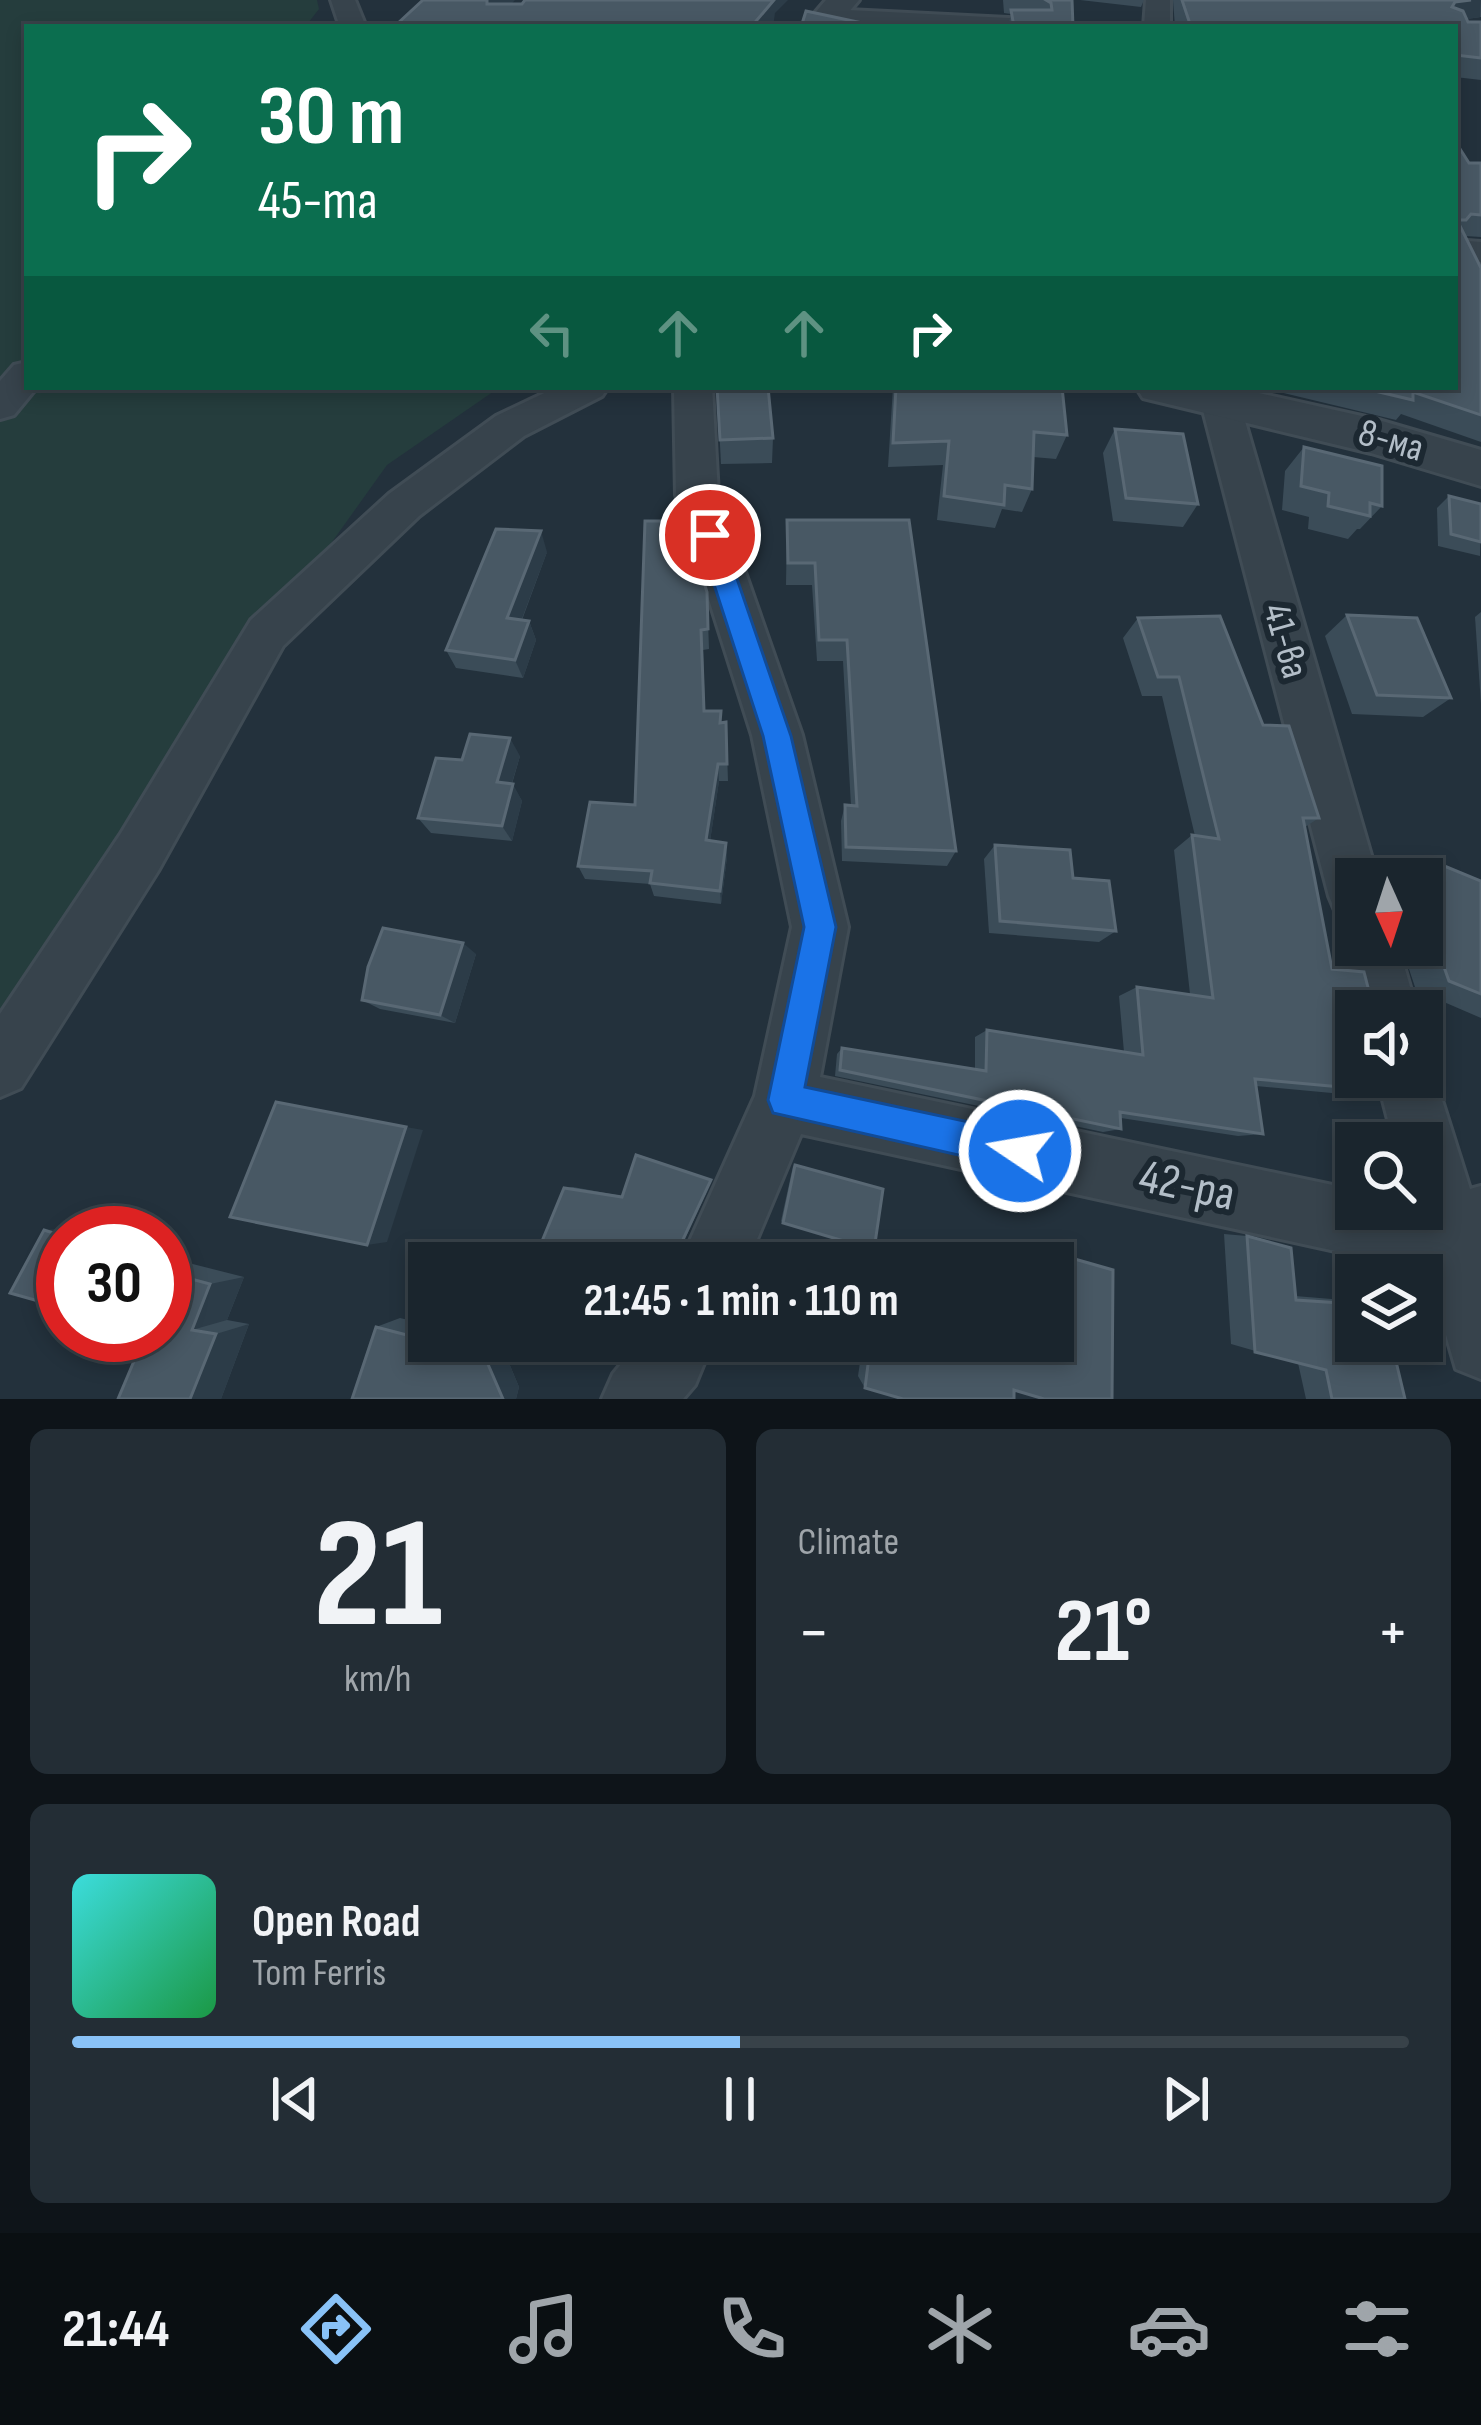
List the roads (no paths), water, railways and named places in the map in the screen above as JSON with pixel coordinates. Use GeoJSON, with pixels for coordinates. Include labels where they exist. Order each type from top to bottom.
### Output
{"type":"FeatureCollection","features":[{"type":"Feature","properties":{"kind":"street"},"geometry":{"type":"LineString","coordinates":[[830,15],[980,24]]}},
{"type":"Feature","properties":{"kind":"street"},"geometry":{"type":"LineString","coordinates":[[0,406],[24,378]]}},
{"type":"Feature","properties":{"kind":"street"},"geometry":{"type":"LineString","coordinates":[[0,1067],[139,853],[267,633],[404,505],[510,426],[583,390]]}},
{"type":"Feature","properties":{"kind":"street"},"geometry":{"type":"LineString","coordinates":[[693,390],[697,495],[777,736],[820,927],[785,1100],[722,1242]]}},
{"type":"Feature","properties":{"kind":"street","name":"8-ма"},"geometry":{"type":"LineString","coordinates":[[1216,392],[1481,468]]}},
{"type":"Feature","properties":{"kind":"street","name":"41-ва"},"geometry":{"type":"LineString","coordinates":[[1216,392],[1345,858]]}},
{"type":"Feature","properties":{"kind":"street"},"geometry":{"type":"LineString","coordinates":[[1415,1098],[1465,1223],[1481,1344]]}},
{"type":"Feature","properties":{"kind":"street","name":"42-ра"},"geometry":{"type":"LineString","coordinates":[[785,1100],[1395,1231],[1465,1223]]}},
{"type":"Feature","properties":{"kind":"street"},"geometry":{"type":"LineString","coordinates":[[638,1399],[668,1362]]}}]}
